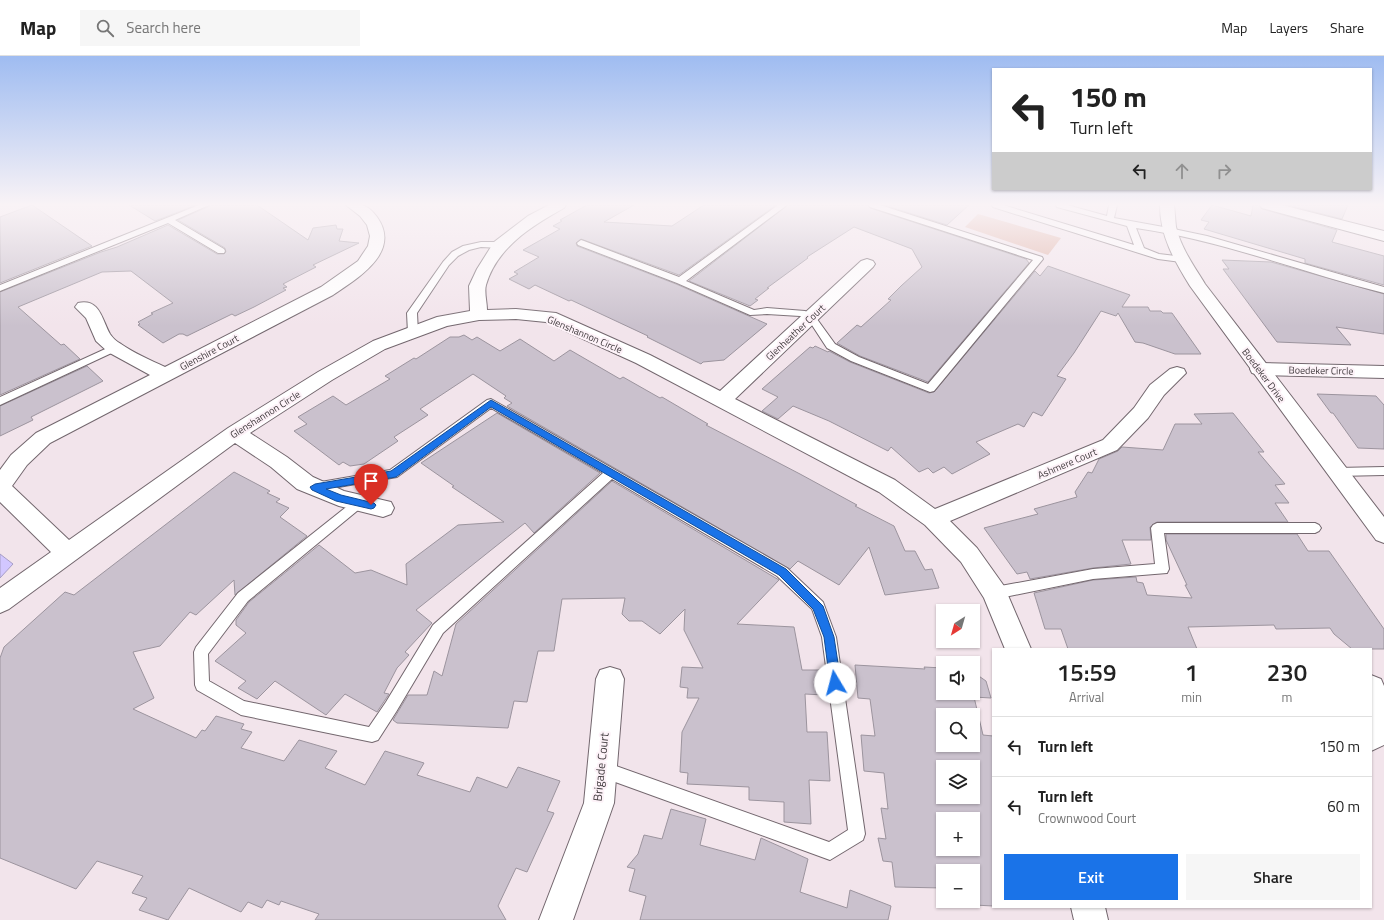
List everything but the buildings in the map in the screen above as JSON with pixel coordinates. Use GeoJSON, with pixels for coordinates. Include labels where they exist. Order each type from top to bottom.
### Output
{"type":"FeatureCollection","features":[{"type":"Feature","properties":{"kind":"street","name":"Glenshire Court"},"geometry":{"type":"LineString","coordinates":[[67,553],[0,487],[19,460],[43,438],[327,291],[360,268],[374,253],[376,245]]}},
{"type":"Feature","properties":{"kind":"street"},"geometry":{"type":"LineString","coordinates":[[478,315],[478,286],[485,269],[500,245]]}},
{"type":"Feature","properties":{"kind":"street","name":"Boedeker Drive"},"geometry":{"type":"LineString","coordinates":[[1174,245],[1198,286],[1384,534]]}},
{"type":"Feature","properties":{"kind":"street","name":"Glenheather Court"},"geometry":{"type":"LineString","coordinates":[[722,400],[867,264]]}},
{"type":"Feature","properties":{"kind":"street"},"geometry":{"type":"LineString","coordinates":[[84,307],[94,316],[102,337],[114,348],[165,375]]}},
{"type":"Feature","properties":{"kind":"street","name":"Glenshannon Circle"},"geometry":{"type":"LineString","coordinates":[[0,602],[235,433],[324,376],[379,345],[443,321],[478,315],[516,314],[550,317],[643,359],[874,479],[933,519],[969,555],[995,592],[1018,648]]}},
{"type":"Feature","properties":{"kind":"street","name":"Boedeker Circle"},"geometry":{"type":"LineString","coordinates":[[1259,369],[1384,372]]}},
{"type":"Feature","properties":{"kind":"street","name":"Ashmere Court"},"geometry":{"type":"LineString","coordinates":[[933,519],[1110,445],[1141,413],[1157,390],[1178,373]]}},
{"type":"Feature","properties":{"kind":"street"},"geometry":{"type":"LineString","coordinates":[[235,433],[279,462],[305,483],[339,498],[383,508]]}},
{"type":"Feature","properties":{"kind":"street","name":"Brigade Court"},"geometry":{"type":"LineString","coordinates":[[556,920],[599,802],[610,679]]}},
{"type":"Feature","properties":{"kind":"street"},"geometry":{"type":"LineString","coordinates":[[1372,690],[1384,714]]}},
{"type":"Feature","properties":{"kind":"street"},"geometry":{"type":"LineString","coordinates":[[1372,737],[1384,728],[1384,726]]}},
{"type":"Feature","properties":{"kind":"street"},"geometry":{"type":"LineString","coordinates":[[1088,908],[1091,920]]}},
{"type":"Feature","properties":{"kind":"lane"},"geometry":{"type":"LineString","coordinates":[[0,288],[106,245]]}},
{"type":"Feature","properties":{"kind":"lane"},"geometry":{"type":"LineString","coordinates":[[211,245],[221,251]]}},
{"type":"Feature","properties":{"kind":"lane"},"geometry":{"type":"LineString","coordinates":[[412,332],[412,313],[424,301],[432,282],[446,262],[466,246],[471,245]]}},
{"type":"Feature","properties":{"kind":"lane"},"geometry":{"type":"LineString","coordinates":[[587,245],[680,281],[753,313],[767,311],[802,314],[811,317],[831,346],[855,359],[930,389],[1039,259],[997,245]]}},
{"type":"Feature","properties":{"kind":"lane"},"geometry":{"type":"LineString","coordinates":[[680,281],[728,245]]}},
{"type":"Feature","properties":{"kind":"lane"},"geometry":{"type":"LineString","coordinates":[[1125,245],[1158,256],[1181,259]]}},
{"type":"Feature","properties":{"kind":"lane"},"geometry":{"type":"LineString","coordinates":[[1138,245],[1140,250]]}},
{"type":"Feature","properties":{"kind":"lane"},"geometry":{"type":"LineString","coordinates":[[1229,245],[1384,290]]}},
{"type":"Feature","properties":{"kind":"lane"},"geometry":{"type":"LineString","coordinates":[[0,401],[114,348]]}},
{"type":"Feature","properties":{"kind":"lane"},"geometry":{"type":"LineString","coordinates":[[315,487],[393,474],[491,403],[782,572],[818,606],[829,637],[857,834],[830,851],[602,769]]}},
{"type":"Feature","properties":{"kind":"lane"},"geometry":{"type":"LineString","coordinates":[[1337,472],[1384,471]]}},
{"type":"Feature","properties":{"kind":"lane"},"geometry":{"type":"LineString","coordinates":[[359,502],[242,597],[201,652],[202,686],[241,708],[372,735],[391,707],[438,629],[611,473]]}},
{"type":"Feature","properties":{"kind":"lane"},"geometry":{"type":"LineString","coordinates":[[995,592],[1093,574],[1162,569],[1157,528],[1315,528]]}},
{"type":"Feature","properties":{"kind":"shaded area"},"geometry":{"type":"Polygon","coordinates":[[[1019,245],[1055,245],[1048,255],[1019,245]]]}},
{"type":"Feature","properties":{"kind":"shaded area"},"geometry":{"type":"Polygon","coordinates":[[[0,554],[13,564],[0,578],[0,554]]]}},
{"type":"Feature","properties":{"kind":"route"},"geometry":{"type":"LineString","coordinates":[[371,505],[339,498],[315,487],[393,474],[491,403],[782,572],[818,606],[829,637],[835,683]]}}]}
